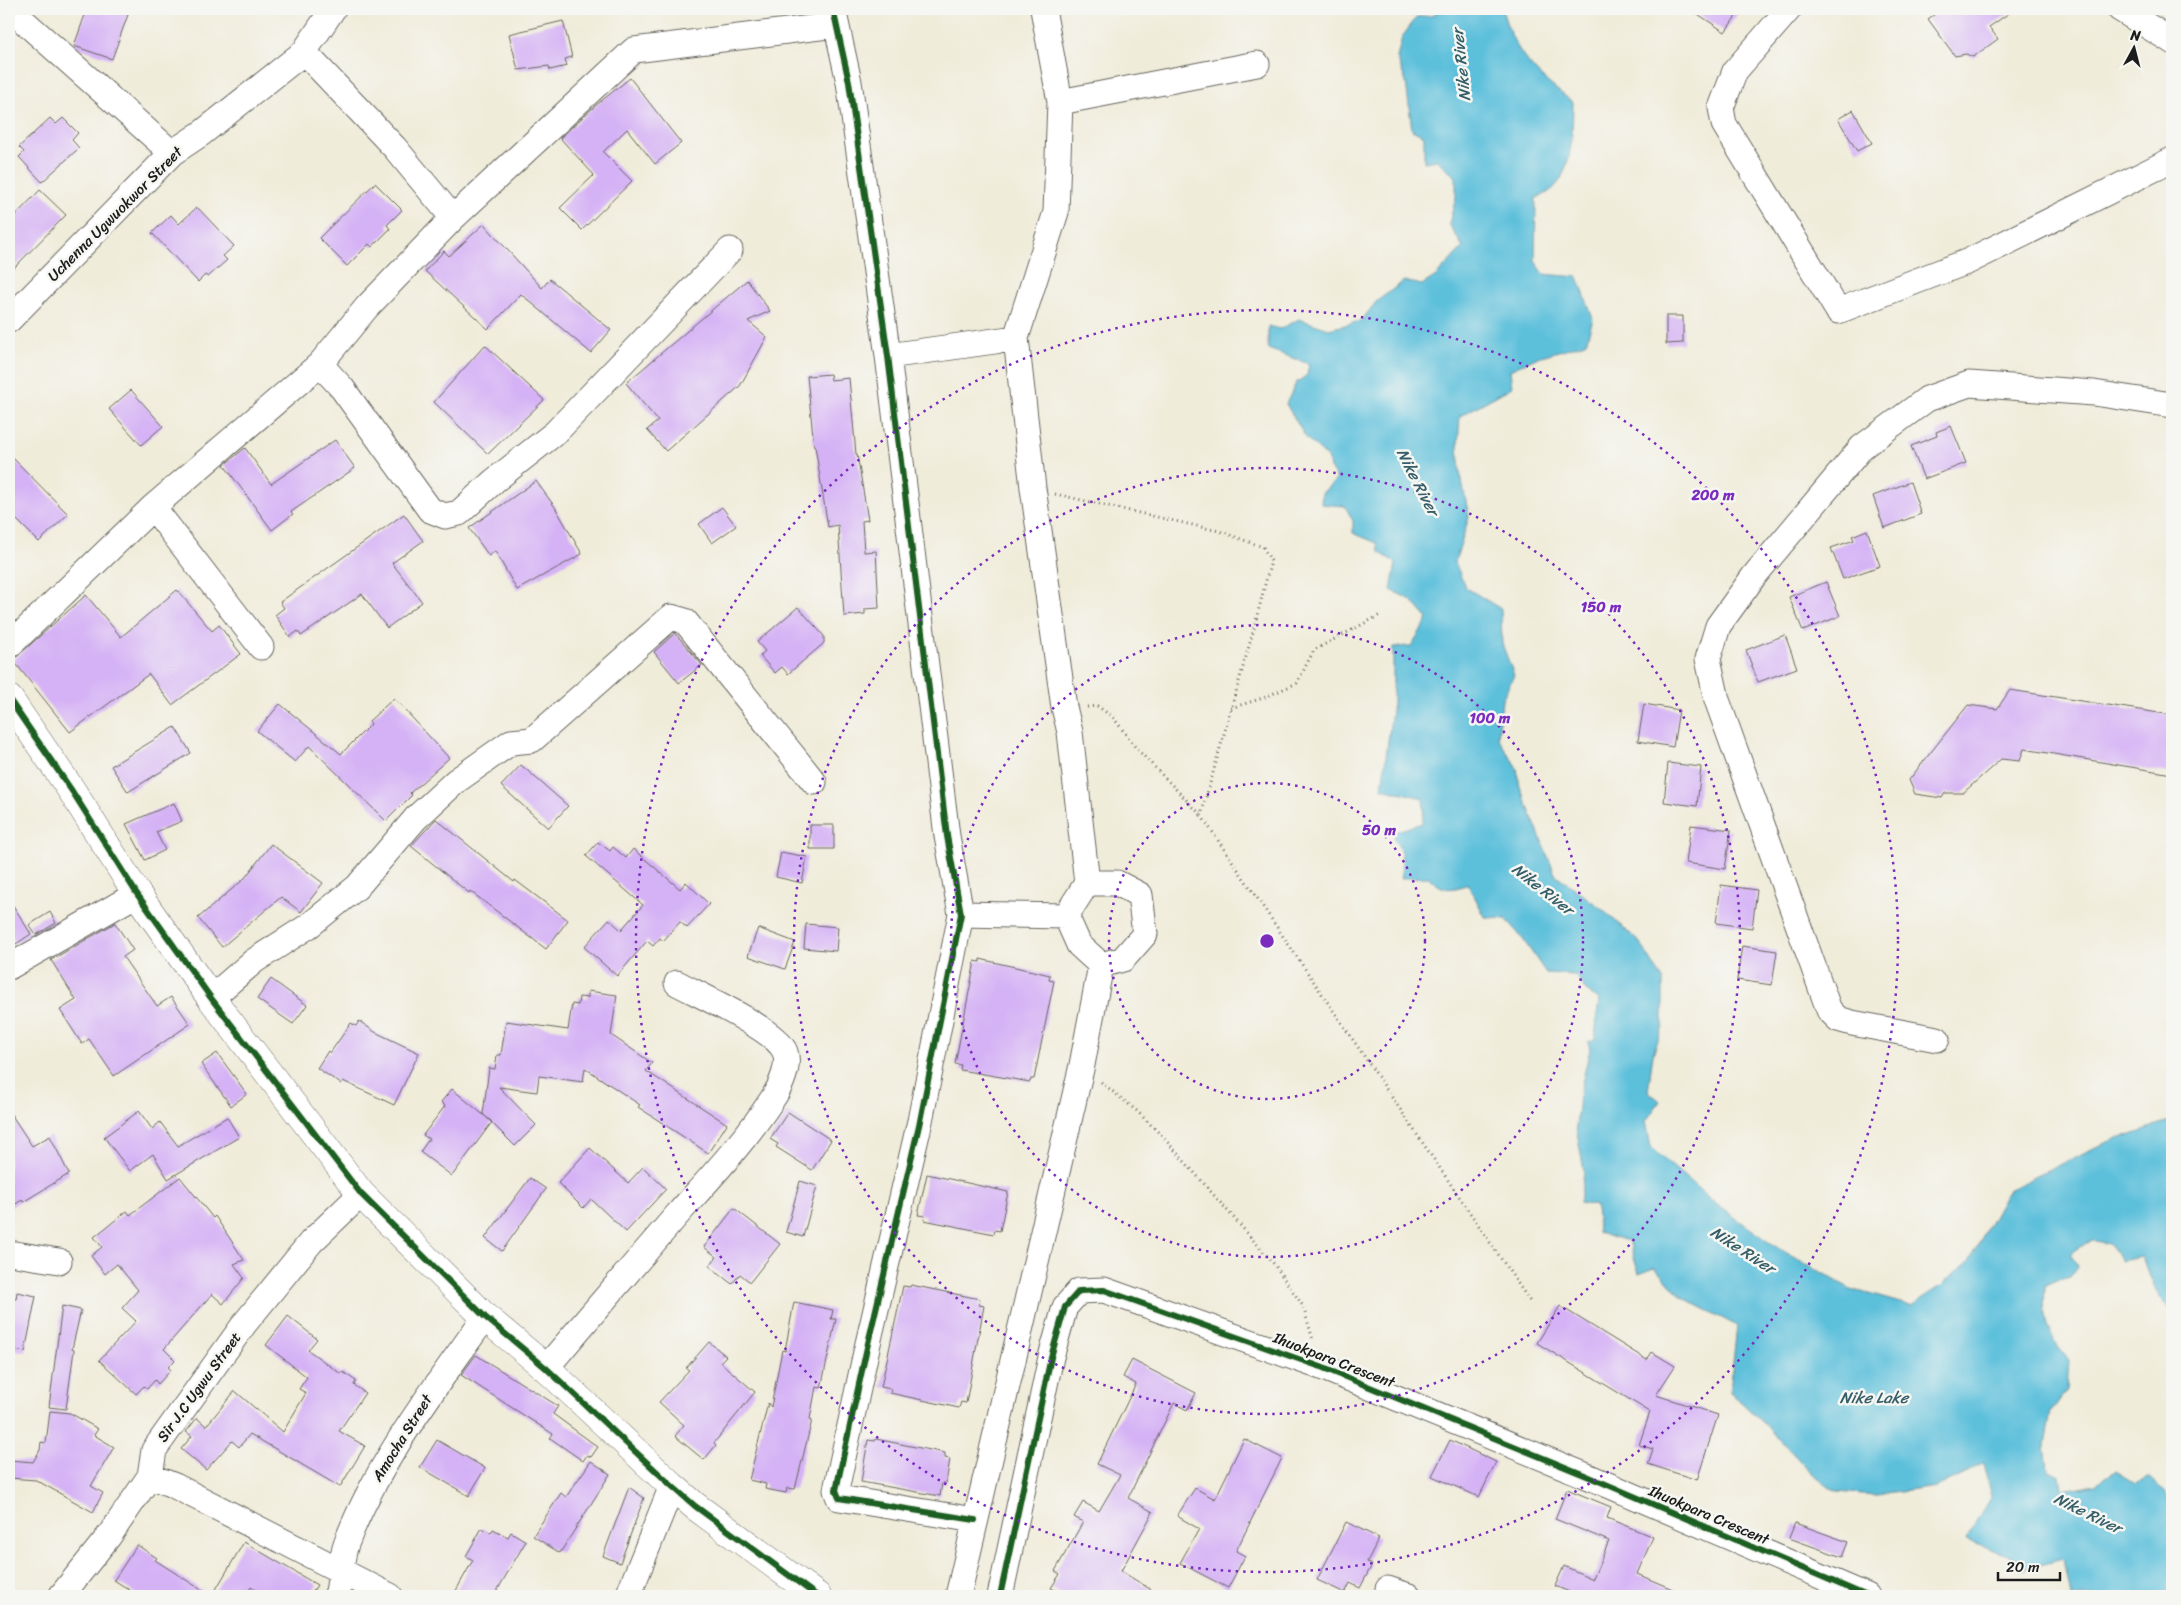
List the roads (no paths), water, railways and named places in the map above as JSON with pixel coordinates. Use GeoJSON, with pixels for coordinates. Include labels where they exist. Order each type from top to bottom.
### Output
{"type":"FeatureCollection","features":[{"type":"Feature","properties":{"kind":"street","name":"Uchenna Ugwuokwor Street"},"geometry":{"type":"LineString","coordinates":[[13,309],[172,153],[202,133],[304,52],[333,9]]}},
{"type":"Feature","properties":{"kind":"street"},"geometry":{"type":"LineString","coordinates":[[1043,9],[1060,102],[1056,212],[1016,338],[1033,488],[1064,707],[1070,732],[1087,883],[1066,916]]}},
{"type":"Feature","properties":{"kind":"street"},"geometry":{"type":"LineString","coordinates":[[1790,9],[1735,71],[1722,108],[1724,124],[1838,311],[1968,261],[2172,160]]}},
{"type":"Feature","properties":{"kind":"street"},"geometry":{"type":"LineString","coordinates":[[2120,9],[2172,41]]}},
{"type":"Feature","properties":{"kind":"street"},"geometry":{"type":"LineString","coordinates":[[18,12],[172,153]]}},
{"type":"Feature","properties":{"kind":"street"},"geometry":{"type":"LineString","coordinates":[[9,646],[153,507],[320,364],[368,308],[453,218],[634,50],[835,17],[849,82],[888,356],[946,836],[961,914],[920,1121],[836,1490],[839,1498],[975,1520]]}},
{"type":"Feature","properties":{"kind":"street"},"geometry":{"type":"LineString","coordinates":[[304,52],[394,148],[453,218]]}},
{"type":"Feature","properties":{"kind":"street"},"geometry":{"type":"LineString","coordinates":[[1060,102],[1257,64]]}},
{"type":"Feature","properties":{"kind":"street"},"geometry":{"type":"LineString","coordinates":[[320,364],[342,388],[430,510],[445,516],[460,512],[494,480],[556,432],[730,250]]}},
{"type":"Feature","properties":{"kind":"street"},"geometry":{"type":"LineString","coordinates":[[888,356],[1016,338]]}},
{"type":"Feature","properties":{"kind":"street"},"geometry":{"type":"LineString","coordinates":[[1937,1039],[1852,1023],[1838,1019],[1829,1010],[1717,700],[1708,660],[1718,626],[1754,576],[1862,447],[1927,399],[1969,384],[2094,393],[2172,405]]}},
{"type":"Feature","properties":{"kind":"street"},"geometry":{"type":"LineString","coordinates":[[153,507],[261,647]]}},
{"type":"Feature","properties":{"kind":"street"},"geometry":{"type":"LineString","coordinates":[[211,998],[254,961],[310,925],[357,887],[416,818],[456,781],[511,742],[532,740],[671,617],[685,621],[814,782]]}},
{"type":"Feature","properties":{"kind":"street"},"geometry":{"type":"LineString","coordinates":[[9,699],[72,791],[137,894],[211,998],[361,1194],[484,1317],[546,1368],[672,1486],[816,1596]]}},
{"type":"Feature","properties":{"kind":"street"},"geometry":{"type":"LineString","coordinates":[[1087,883],[1117,883],[1140,895],[1145,934],[1123,959],[1101,966]]}},
{"type":"Feature","properties":{"kind":"street"},"geometry":{"type":"LineString","coordinates":[[9,967],[137,894]]}},
{"type":"Feature","properties":{"kind":"street"},"geometry":{"type":"LineString","coordinates":[[961,914],[1066,916]]}},
{"type":"Feature","properties":{"kind":"street"},"geometry":{"type":"LineString","coordinates":[[1066,916],[1079,945],[1101,966]]}},
{"type":"Feature","properties":{"kind":"street"},"geometry":{"type":"LineString","coordinates":[[958,1596],[1082,1065],[1101,966]]}},
{"type":"Feature","properties":{"kind":"street"},"geometry":{"type":"LineString","coordinates":[[546,1368],[611,1290],[724,1162],[774,1097],[788,1063],[785,1050],[770,1035],[740,1016],[677,983]]}},
{"type":"Feature","properties":{"kind":"street","name":"Sir J.C Ugwu Street"},"geometry":{"type":"LineString","coordinates":[[61,1596],[109,1536],[150,1476],[154,1450],[245,1323],[311,1242],[361,1194]]}},
{"type":"Feature","properties":{"kind":"street"},"geometry":{"type":"LineString","coordinates":[[9,1253],[60,1261]]}},
{"type":"Feature","properties":{"kind":"street","name":"Ihuokpara Crescent"},"geometry":{"type":"LineString","coordinates":[[1000,1596],[1051,1357],[1065,1308],[1078,1291],[1104,1290],[1321,1367],[1586,1476],[1867,1596]]}},
{"type":"Feature","properties":{"kind":"street","name":"Amocha Street"},"geometry":{"type":"LineString","coordinates":[[336,1596],[342,1571],[345,1545],[371,1489],[430,1394],[484,1317]]}},
{"type":"Feature","properties":{"kind":"street"},"geometry":{"type":"LineString","coordinates":[[150,1476],[175,1486],[390,1596]]}},
{"type":"Feature","properties":{"kind":"street"},"geometry":{"type":"LineString","coordinates":[[628,1596],[672,1486]]}},
{"type":"Feature","properties":{"kind":"water","name":"Nike Lake"},"geometry":{"type":"Polygon","coordinates":[[[1437,9],[1502,9],[1513,39],[1528,63],[1548,83],[1573,102],[1571,144],[1564,172],[1558,183],[1548,192],[1536,198],[1535,261],[1544,274],[1578,277],[1593,319],[1586,343],[1538,357],[1510,370],[1512,387],[1460,416],[1458,446],[1460,471],[1469,517],[1455,562],[1465,587],[1501,609],[1502,644],[1514,675],[1502,700],[1498,738],[1517,768],[1520,787],[1555,874],[1598,906],[1639,941],[1663,980],[1663,1027],[1653,1054],[1648,1091],[1660,1101],[1646,1121],[1651,1148],[1716,1204],[1778,1248],[1851,1289],[1911,1306],[1941,1286],[1969,1261],[2008,1190],[2105,1143],[2172,1120],[2172,1318],[2147,1271],[2142,1256],[2121,1260],[2109,1244],[2091,1240],[2070,1254],[2078,1266],[2071,1276],[2045,1286],[2044,1298],[2045,1318],[2050,1334],[2069,1359],[2067,1390],[2051,1412],[2045,1445],[2048,1470],[2060,1475],[2062,1490],[2096,1484],[2115,1471],[2136,1484],[2148,1478],[2164,1492],[2172,1510],[2172,1596],[2070,1596],[2063,1559],[2021,1570],[2008,1555],[1966,1540],[1992,1496],[1984,1463],[1937,1487],[1877,1495],[1836,1492],[1812,1474],[1769,1428],[1730,1392],[1737,1326],[1682,1297],[1655,1267],[1639,1273],[1629,1241],[1598,1233],[1596,1206],[1580,1203],[1584,1171],[1576,1127],[1579,1096],[1590,1049],[1588,1042],[1595,1039],[1599,999],[1586,991],[1576,975],[1546,973],[1522,938],[1506,919],[1485,917],[1468,884],[1451,889],[1438,885],[1428,877],[1401,878],[1402,857],[1400,848],[1394,839],[1394,832],[1422,823],[1424,810],[1423,798],[1382,788],[1393,702],[1393,647],[1411,646],[1428,619],[1411,600],[1391,590],[1396,563],[1379,552],[1377,543],[1353,533],[1353,521],[1345,506],[1321,504],[1322,493],[1337,479],[1330,468],[1328,458],[1306,438],[1286,404],[1296,383],[1307,375],[1309,364],[1268,349],[1268,326],[1280,329],[1299,319],[1329,329],[1361,321],[1377,301],[1404,281],[1422,285],[1436,276],[1463,247],[1449,224],[1456,197],[1456,177],[1437,160],[1424,162],[1424,136],[1412,130],[1406,82],[1397,58],[1402,37],[1417,17],[1435,15],[1437,9]]]}},
{"type":"Feature","properties":{"kind":"water label","name":"Nike River"},"geometry":{"type":"Point","coordinates":[1461,65]}},
{"type":"Feature","properties":{"kind":"water label","name":"Nike River"},"geometry":{"type":"Point","coordinates":[1418,482]}},
{"type":"Feature","properties":{"kind":"water label","name":"Nike River"},"geometry":{"type":"Point","coordinates":[1543,889]}},
{"type":"Feature","properties":{"kind":"water label","name":"Nike River"},"geometry":{"type":"Point","coordinates":[1743,1250]}},
{"type":"Feature","properties":{"kind":"water label","name":"Nike River"},"geometry":{"type":"Point","coordinates":[2088,1513]}}]}
